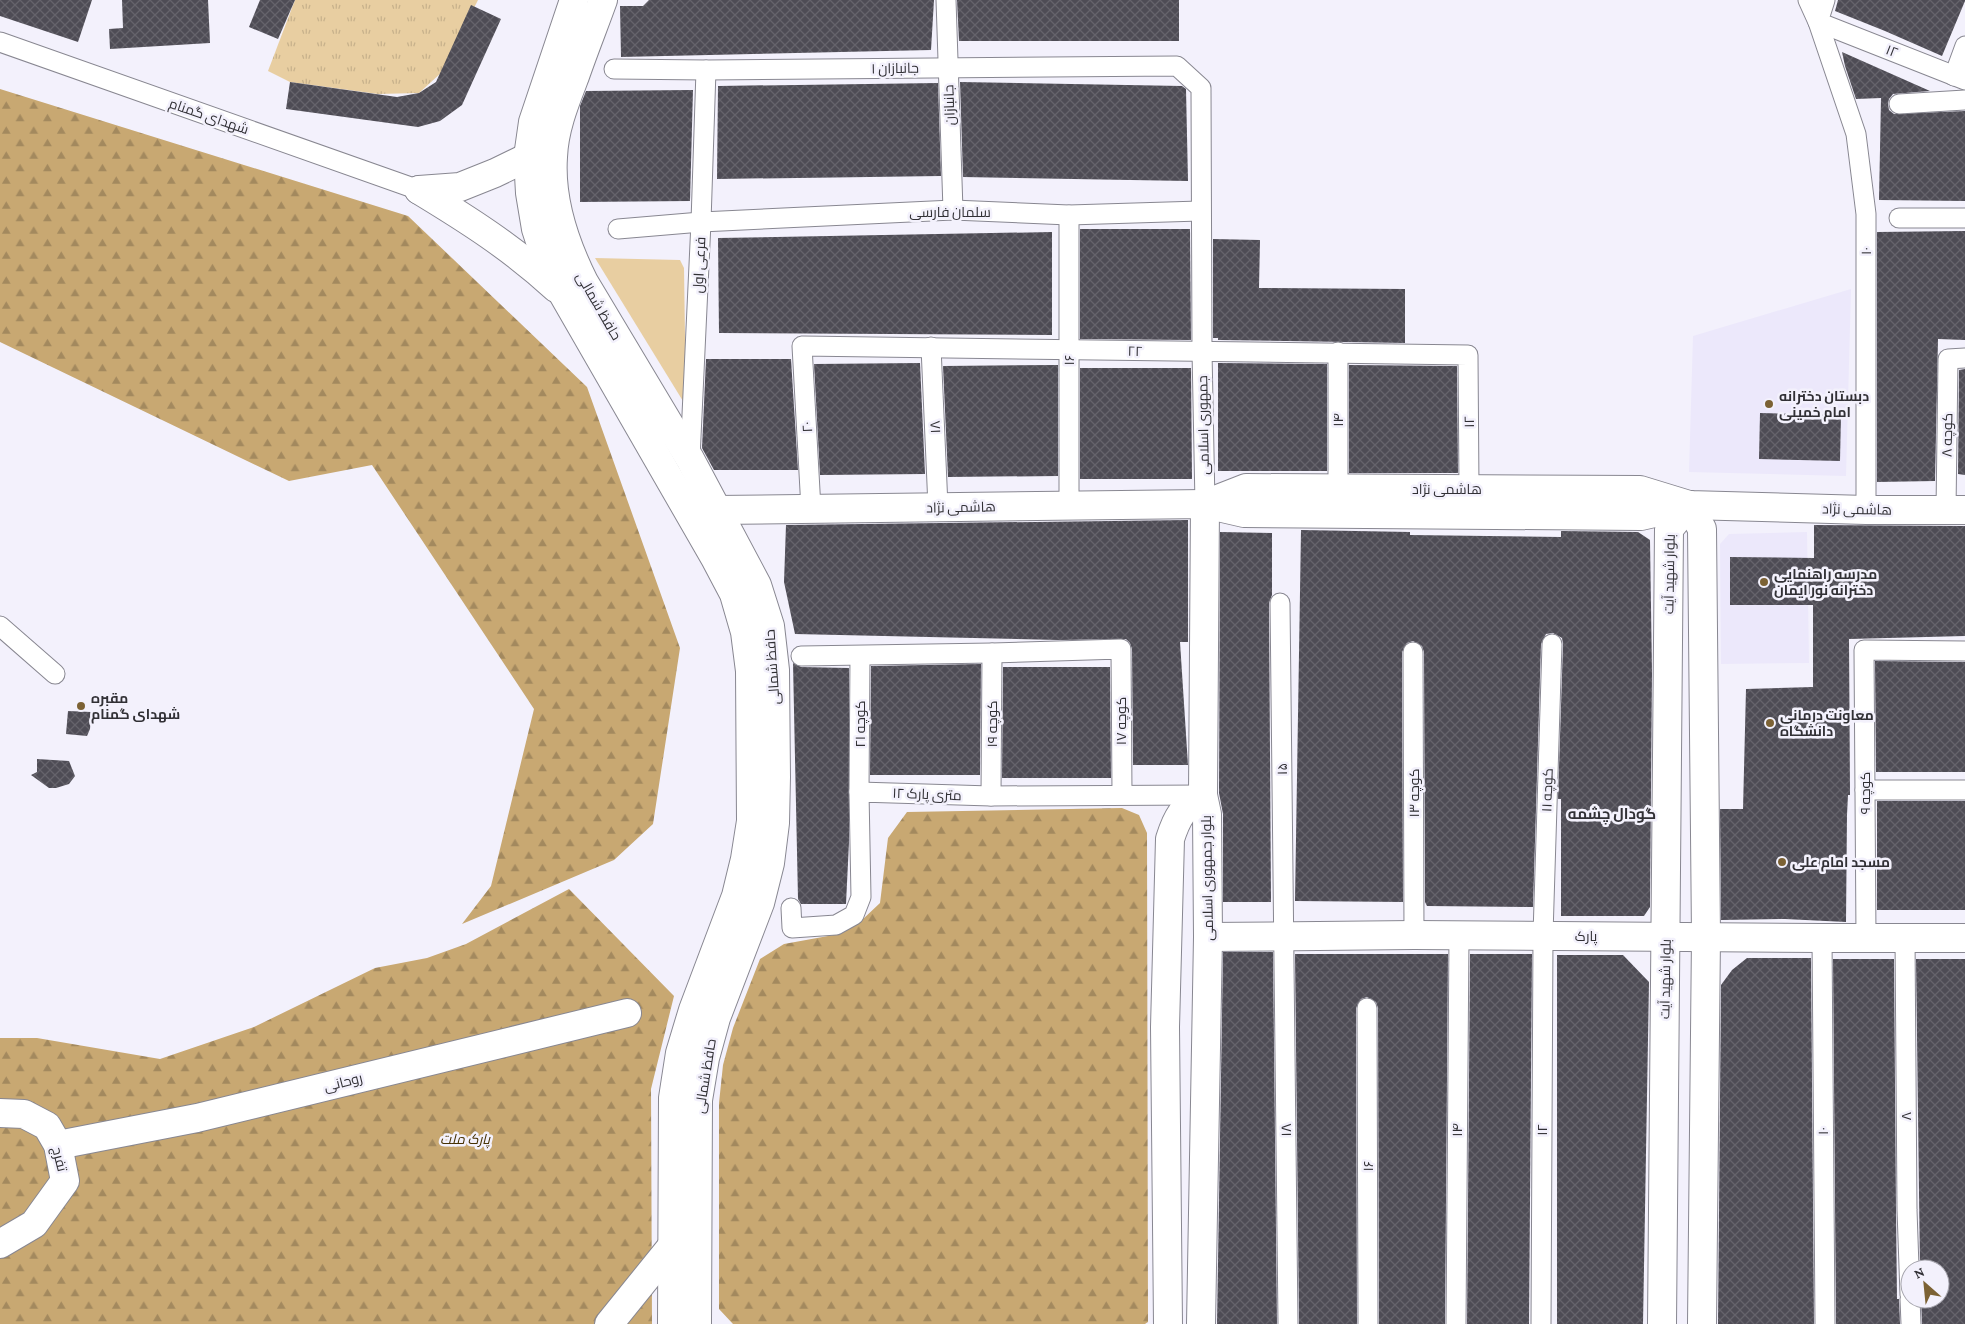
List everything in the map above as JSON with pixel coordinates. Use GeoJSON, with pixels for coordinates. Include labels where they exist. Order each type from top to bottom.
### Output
{"type":"FeatureCollection","features":[{"type":"Feature","properties":{"kind":"main road","name":"حافظ شمالی"},"geometry":{"type":"LineString","coordinates":[[574,0],[533,122],[528,156],[530,193],[536,229],[547,263],[563,294],[734,594],[745,632],[750,671],[752,777],[745,859],[736,896],[693,1010],[680,1053],[673,1098],[672,1324]]}},
{"type":"Feature","properties":{"kind":"main road","name":"حافظ شمالی"},"geometry":{"type":"LineString","coordinates":[[603,0],[557,128],[553,157],[560,223],[570,253],[584,282],[690,459],[757,584],[770,626],[775,670],[775,823],[770,863],[760,903],[716,1018],[705,1058],[698,1100],[701,1318]]}},
{"type":"Feature","properties":{"kind":"main road"},"geometry":{"type":"LineString","coordinates":[[419,190],[460,187],[495,173],[528,156]]}},
{"type":"Feature","properties":{"kind":"main road"},"geometry":{"type":"LineString","coordinates":[[419,190],[492,237],[540,273],[563,294]]}},
{"type":"Feature","properties":{"kind":"main road","name":"هاشمی نژاد"},"geometry":{"type":"LineString","coordinates":[[1205,504],[1246,488],[1338,488],[1640,490],[1689,505]]}},
{"type":"Feature","properties":{"kind":"main road","name":"هاشمی نژاد"},"geometry":{"type":"LineString","coordinates":[[716,510],[1205,504],[1244,513],[1642,516],[1689,505],[1866,510],[1956,510]]}},
{"type":"Feature","properties":{"kind":"main road","name":"جمهوری اسلامی"},"geometry":{"type":"LineString","coordinates":[[1204,794],[1205,504]]}},
{"type":"Feature","properties":{"kind":"main road"},"geometry":{"type":"LineString","coordinates":[[1689,505],[1702,529],[1706,936],[1702,1324]]}},
{"type":"Feature","properties":{"kind":"main road","name":"بلوار شهید آیت"},"geometry":{"type":"LineString","coordinates":[[1662,1324],[1669,529],[1689,505]]}},
{"type":"Feature","properties":{"kind":"main road","name":"بلوار جمهوری اسلامی"},"geometry":{"type":"LineString","coordinates":[[1168,1324],[1165,1027],[1170,839],[1176,821],[1188,804],[1204,794],[1207,814],[1208,937],[1201,1324]]}},
{"type":"Feature","properties":{"kind":"main road","name":"پارک"},"geometry":{"type":"LineString","coordinates":[[1208,937],[1284,935],[1543,935],[1965,938]]}},
{"type":"Feature","properties":{"kind":"main road","name":"روحانی"},"geometry":{"type":"LineString","coordinates":[[58,1145],[198,1118],[627,1013]]}},
{"type":"Feature","properties":{"kind":"main road","name":"تفرج"},"geometry":{"type":"LineString","coordinates":[[0,1113],[24,1114],[47,1126],[58,1145],[65,1181],[34,1224],[0,1244]]}},
{"type":"Feature","properties":{"kind":"main road"},"geometry":{"type":"LineString","coordinates":[[609,1324],[672,1246]]}},
{"type":"Feature","properties":{"kind":"street","name":"جانبازان"},"geometry":{"type":"LineString","coordinates":[[946,0],[953,210]]}},
{"type":"Feature","properties":{"kind":"street","name":"۱۰"},"geometry":{"type":"LineString","coordinates":[[1808,0],[1818,22],[1856,134],[1866,214],[1866,510]]}},
{"type":"Feature","properties":{"kind":"street"},"geometry":{"type":"LineString","coordinates":[[1818,22],[1825,0]]}},
{"type":"Feature","properties":{"kind":"street","name":"۱۲"},"geometry":{"type":"LineString","coordinates":[[1818,22],[1960,78]]}},
{"type":"Feature","properties":{"kind":"street","name":"شهدای گمنام"},"geometry":{"type":"LineString","coordinates":[[0,42],[419,190]]}},
{"type":"Feature","properties":{"kind":"street"},"geometry":{"type":"LineString","coordinates":[[1960,78],[1965,46]]}},
{"type":"Feature","properties":{"kind":"street","name":"جانبازان ۱"},"geometry":{"type":"LineString","coordinates":[[614,70],[1177,66]]}},
{"type":"Feature","properties":{"kind":"street","name":"جمهوری اسلامی"},"geometry":{"type":"LineString","coordinates":[[1177,66],[1201,88],[1200,212],[1205,504]]}},
{"type":"Feature","properties":{"kind":"street","name":"فرعی اول"},"geometry":{"type":"LineString","coordinates":[[690,459],[706,70]]}},
{"type":"Feature","properties":{"kind":"street"},"geometry":{"type":"LineString","coordinates":[[1899,104],[1965,100]]}},
{"type":"Feature","properties":{"kind":"street","name":"سلمان فارسی"},"geometry":{"type":"LineString","coordinates":[[618,229],[701,222],[953,210],[1068,215],[1200,212]]}},
{"type":"Feature","properties":{"kind":"street","name":"۱۶"},"geometry":{"type":"LineString","coordinates":[[1068,215],[1069,506]]}},
{"type":"Feature","properties":{"kind":"street"},"geometry":{"type":"LineString","coordinates":[[1899,218],[1965,218]]}},
{"type":"Feature","properties":{"kind":"street","name":"۲۲"},"geometry":{"type":"LineString","coordinates":[[802,346],[1468,355]]}},
{"type":"Feature","properties":{"kind":"street","name":"۲۰"},"geometry":{"type":"LineString","coordinates":[[802,346],[811,509]]}},
{"type":"Feature","properties":{"kind":"street","name":"۱۸"},"geometry":{"type":"LineString","coordinates":[[931,347],[938,507]]}},
{"type":"Feature","properties":{"kind":"street","name":"۱۴"},"geometry":{"type":"LineString","coordinates":[[1338,352],[1338,488]]}},
{"type":"Feature","properties":{"kind":"street","name":"۱۲"},"geometry":{"type":"LineString","coordinates":[[1468,355],[1469,489]]}},
{"type":"Feature","properties":{"kind":"street","name":"کوچه ۸"},"geometry":{"type":"LineString","coordinates":[[1956,358],[1956,510]]}},
{"type":"Feature","properties":{"kind":"street","name":"۱۵"},"geometry":{"type":"LineString","coordinates":[[1280,604],[1284,935]]}},
{"type":"Feature","properties":{"kind":"street"},"geometry":{"type":"LineString","coordinates":[[0,626],[55,674]]}},
{"type":"Feature","properties":{"kind":"street","name":"کوچه ۱۱"},"geometry":{"type":"LineString","coordinates":[[1543,935],[1552,644]]}},
{"type":"Feature","properties":{"kind":"street","name":"کوچه ۱۷"},"geometry":{"type":"LineString","coordinates":[[992,653],[1121,649],[1122,794]]}},
{"type":"Feature","properties":{"kind":"street","name":"کوچه ۹"},"geometry":{"type":"LineString","coordinates":[[1866,937],[1864,650],[1965,650]]}},
{"type":"Feature","properties":{"kind":"street","name":"کوچه ۱۳"},"geometry":{"type":"LineString","coordinates":[[1413,652],[1414,935]]}},
{"type":"Feature","properties":{"kind":"street"},"geometry":{"type":"LineString","coordinates":[[801,656],[992,653]]}},
{"type":"Feature","properties":{"kind":"street","name":"کوچه ۱۹"},"geometry":{"type":"LineString","coordinates":[[991,796],[992,653]]}},
{"type":"Feature","properties":{"kind":"street","name":"کوچه ۲۱"},"geometry":{"type":"LineString","coordinates":[[859,792],[860,656]]}},
{"type":"Feature","properties":{"kind":"street"},"geometry":{"type":"LineString","coordinates":[[1865,790],[1965,790]]}},
{"type":"Feature","properties":{"kind":"street"},"geometry":{"type":"LineString","coordinates":[[791,908],[792,928],[836,925],[854,915],[861,897],[859,792]]}},
{"type":"Feature","properties":{"kind":"street","name":"۱۲ متری پارک"},"geometry":{"type":"LineString","coordinates":[[859,792],[991,796],[1204,794]]}},
{"type":"Feature","properties":{"kind":"street","name":"۱۸"},"geometry":{"type":"LineString","coordinates":[[1284,935],[1288,1324]]}},
{"type":"Feature","properties":{"kind":"street","name":"۱۲"},"geometry":{"type":"LineString","coordinates":[[1542,1324],[1543,935]]}},
{"type":"Feature","properties":{"kind":"street","name":"۱۴"},"geometry":{"type":"LineString","coordinates":[[1456,1324],[1459,936]]}},
{"type":"Feature","properties":{"kind":"street","name":"۸"},"geometry":{"type":"LineString","coordinates":[[1905,937],[1909,1259]]}},
{"type":"Feature","properties":{"kind":"street","name":"۱۰"},"geometry":{"type":"LineString","coordinates":[[1822,938],[1825,1324]]}},
{"type":"Feature","properties":{"kind":"street","name":"۱۶"},"geometry":{"type":"LineString","coordinates":[[1367,1008],[1368,1324]]}},
{"type":"Feature","properties":{"kind":"street"},"geometry":{"type":"LineString","coordinates":[[1910,1309],[1911,1324]]}},
{"type":"Feature","properties":{"kind":"shaded area","name":"دبستان دخترانه امام خمینی"},"geometry":{"type":"Polygon","coordinates":[[[1851,289],[1846,476],[1689,472],[1693,336],[1851,289]]]}},
{"type":"Feature","properties":{"kind":"shaded area","name":"مدرسه راهنمایی دخترانه نور ایمان"},"geometry":{"type":"Polygon","coordinates":[[[1807,532],[1809,663],[1721,664],[1720,544],[1729,534],[1807,532]]]}},
{"type":"Feature","properties":{"kind":"green space"},"geometry":{"type":"Polygon","coordinates":[[[295,0],[478,0],[441,73],[419,93],[378,94],[290,82],[268,71],[295,0]]]}},
{"type":"Feature","properties":{"kind":"green space"},"geometry":{"type":"Polygon","coordinates":[[[0,89],[408,216],[587,387],[680,648],[653,824],[614,860],[462,924],[491,886],[534,709],[372,465],[289,481],[0,342],[0,89]]]}},
{"type":"Feature","properties":{"kind":"green space"},"geometry":{"type":"Polygon","coordinates":[[[595,258],[680,260],[684,268],[686,406],[595,258]]]}},
{"type":"Feature","properties":{"kind":"green space"},"geometry":{"type":"Polygon","coordinates":[[[1122,808],[1139,815],[1147,833],[1148,1322],[1145,1324],[733,1324],[719,1309],[719,1103],[723,1065],[733,1028],[760,959],[784,944],[839,934],[862,920],[880,903],[888,838],[907,812],[1122,808]]]}},
{"type":"Feature","properties":{"kind":"green space","name":"پارک ملت"},"geometry":{"type":"Polygon","coordinates":[[[569,889],[674,996],[651,1089],[652,1324],[0,1324],[0,1038],[37,1038],[160,1059],[254,1027],[375,968],[427,958],[466,944],[569,889]]]}},
{"type":"Feature","properties":{"kind":"building"},"geometry":{"type":"Polygon","coordinates":[[[0,0],[92,0],[78,42],[0,16],[0,0]]]}},
{"type":"Feature","properties":{"kind":"building"},"geometry":{"type":"Polygon","coordinates":[[[122,0],[208,0],[210,43],[110,49],[109,29],[123,28],[122,0]]]}},
{"type":"Feature","properties":{"kind":"building"},"geometry":{"type":"Polygon","coordinates":[[[260,0],[295,0],[278,39],[249,27],[260,0]]]}},
{"type":"Feature","properties":{"kind":"building"},"geometry":{"type":"Polygon","coordinates":[[[649,0],[934,0],[931,50],[621,57],[620,6],[643,6],[649,0]]]}},
{"type":"Feature","properties":{"kind":"building"},"geometry":{"type":"Polygon","coordinates":[[[957,0],[1179,0],[1179,41],[959,41],[957,0]]]}},
{"type":"Feature","properties":{"kind":"building"},"geometry":{"type":"Polygon","coordinates":[[[1838,0],[1965,1],[1942,56],[1835,11],[1838,0]]]}},
{"type":"Feature","properties":{"kind":"building"},"geometry":{"type":"Polygon","coordinates":[[[471,5],[501,19],[462,105],[440,121],[418,127],[286,109],[290,82],[397,97],[419,93],[436,82],[471,5]]]}},
{"type":"Feature","properties":{"kind":"building"},"geometry":{"type":"Polygon","coordinates":[[[1842,52],[1930,91],[1893,94],[1888,104],[1889,110],[1894,114],[1965,111],[1965,201],[1879,200],[1881,98],[1856,99],[1842,52]]]}},
{"type":"Feature","properties":{"kind":"building"},"geometry":{"type":"Polygon","coordinates":[[[960,82],[1182,86],[1186,89],[1188,181],[963,177],[960,82]]]}},
{"type":"Feature","properties":{"kind":"building"},"geometry":{"type":"Polygon","coordinates":[[[938,83],[941,176],[717,179],[718,86],[938,83]]]}},
{"type":"Feature","properties":{"kind":"building"},"geometry":{"type":"Polygon","coordinates":[[[693,90],[690,201],[580,202],[580,106],[586,91],[693,90]]]}},
{"type":"Feature","properties":{"kind":"building"},"geometry":{"type":"Polygon","coordinates":[[[1080,229],[1190,229],[1191,340],[1080,339],[1080,229]]]}},
{"type":"Feature","properties":{"kind":"building"},"geometry":{"type":"Polygon","coordinates":[[[1965,231],[1965,340],[1938,339],[1935,481],[1877,482],[1877,232],[1965,231]]]}},
{"type":"Feature","properties":{"kind":"building"},"geometry":{"type":"Polygon","coordinates":[[[1052,232],[1052,335],[719,333],[718,238],[1052,232]]]}},
{"type":"Feature","properties":{"kind":"building"},"geometry":{"type":"Polygon","coordinates":[[[1213,239],[1260,240],[1259,288],[1405,289],[1405,343],[1218,340],[1218,338],[1213,338],[1213,239]]]}},
{"type":"Feature","properties":{"kind":"building"},"geometry":{"type":"Polygon","coordinates":[[[706,359],[791,359],[798,470],[714,470],[702,448],[706,359]]]}},
{"type":"Feature","properties":{"kind":"building"},"geometry":{"type":"Polygon","coordinates":[[[920,363],[925,474],[820,475],[814,364],[920,363]]]}},
{"type":"Feature","properties":{"kind":"building"},"geometry":{"type":"Polygon","coordinates":[[[1218,363],[1327,364],[1327,471],[1218,471],[1218,363]]]}},
{"type":"Feature","properties":{"kind":"building"},"geometry":{"type":"Polygon","coordinates":[[[1058,365],[1058,476],[948,477],[943,366],[1058,365]]]}},
{"type":"Feature","properties":{"kind":"building"},"geometry":{"type":"Polygon","coordinates":[[[1349,365],[1457,366],[1458,473],[1349,473],[1349,365]]]}},
{"type":"Feature","properties":{"kind":"building"},"geometry":{"type":"Polygon","coordinates":[[[1080,368],[1191,368],[1192,479],[1080,479],[1080,368]]]}},
{"type":"Feature","properties":{"kind":"building"},"geometry":{"type":"Polygon","coordinates":[[[1965,369],[1965,475],[1958,474],[1959,370],[1965,369]]]}},
{"type":"Feature","properties":{"kind":"building"},"geometry":{"type":"Polygon","coordinates":[[[1760,413],[1841,415],[1840,461],[1759,459],[1760,413]]]}},
{"type":"Feature","properties":{"kind":"building"},"geometry":{"type":"Polygon","coordinates":[[[1188,520],[1188,642],[1180,642],[1188,765],[1133,765],[1132,649],[1126,639],[1059,640],[795,634],[784,582],[786,525],[1188,520]]]}},
{"type":"Feature","properties":{"kind":"building"},"geometry":{"type":"Polygon","coordinates":[[[1814,525],[1965,526],[1965,636],[1849,639],[1850,795],[1848,795],[1847,815],[1846,922],[1785,919],[1721,920],[1720,809],[1743,809],[1746,689],[1813,687],[1813,605],[1730,605],[1730,557],[1814,558],[1814,525]]]}},
{"type":"Feature","properties":{"kind":"building"},"geometry":{"type":"Polygon","coordinates":[[[1301,530],[1410,532],[1410,535],[1561,537],[1561,531],[1638,532],[1650,540],[1652,673],[1650,907],[1644,916],[1561,916],[1561,799],[1558,799],[1563,644],[1562,638],[1553,633],[1546,634],[1541,644],[1533,907],[1427,906],[1425,902],[1424,652],[1422,646],[1413,641],[1407,643],[1402,652],[1403,902],[1295,901],[1301,530]]]}},
{"type":"Feature","properties":{"kind":"building"},"geometry":{"type":"Polygon","coordinates":[[[1220,532],[1272,533],[1272,595],[1269,603],[1271,902],[1223,902],[1223,814],[1219,793],[1220,532]]]}},
{"type":"Feature","properties":{"kind":"building"},"geometry":{"type":"Polygon","coordinates":[[[1875,661],[1965,662],[1965,772],[1876,772],[1875,661]]]}},
{"type":"Feature","properties":{"kind":"building"},"geometry":{"type":"Polygon","coordinates":[[[793,663],[801,667],[849,668],[849,842],[846,904],[801,904],[798,899],[793,663]]]}},
{"type":"Feature","properties":{"kind":"building"},"geometry":{"type":"Polygon","coordinates":[[[981,664],[980,775],[870,775],[871,666],[981,664]]]}},
{"type":"Feature","properties":{"kind":"building"},"geometry":{"type":"Polygon","coordinates":[[[1003,667],[1110,667],[1111,778],[1002,778],[1003,667]]]}},
{"type":"Feature","properties":{"kind":"building"},"geometry":{"type":"Polygon","coordinates":[[[68,711],[91,712],[90,729],[87,736],[66,734],[68,711]]]}},
{"type":"Feature","properties":{"kind":"building"},"geometry":{"type":"Polygon","coordinates":[[[37,759],[69,761],[75,776],[69,784],[49,788],[31,775],[37,772],[37,759]]]}},
{"type":"Feature","properties":{"kind":"building"},"geometry":{"type":"Polygon","coordinates":[[[1877,801],[1965,801],[1965,910],[1877,910],[1877,801]]]}},
{"type":"Feature","properties":{"kind":"building"},"geometry":{"type":"Polygon","coordinates":[[[1223,952],[1273,952],[1277,1324],[1217,1324],[1223,952]]]}},
{"type":"Feature","properties":{"kind":"building"},"geometry":{"type":"Polygon","coordinates":[[[1295,954],[1448,954],[1445,1324],[1379,1324],[1378,1008],[1376,1002],[1367,997],[1361,999],[1356,1008],[1357,1324],[1299,1324],[1295,954]]]}},
{"type":"Feature","properties":{"kind":"building"},"geometry":{"type":"Polygon","coordinates":[[[1470,954],[1532,954],[1529,1324],[1467,1324],[1470,954]]]}},
{"type":"Feature","properties":{"kind":"building"},"geometry":{"type":"Polygon","coordinates":[[[1557,955],[1623,955],[1649,982],[1643,1324],[1557,1324],[1557,955]]]}},
{"type":"Feature","properties":{"kind":"building"},"geometry":{"type":"Polygon","coordinates":[[[1747,958],[1811,958],[1814,1324],[1718,1324],[1721,985],[1732,970],[1747,958]]]}},
{"type":"Feature","properties":{"kind":"building"},"geometry":{"type":"Polygon","coordinates":[[[1833,959],[1894,959],[1897,1299],[1899,1299],[1900,1324],[1836,1324],[1833,959]]]}},
{"type":"Feature","properties":{"kind":"building"},"geometry":{"type":"Polygon","coordinates":[[[1916,959],[1965,959],[1965,1324],[1922,1324],[1921,1309],[1950,1309],[1950,1259],[1920,1259],[1916,959]]]}},
{"type":"Feature","properties":{"kind":"place","name":"دبستان دخترانه امام خمینی"},"geometry":{"type":"Point","coordinates":[1769,404]}},
{"type":"Feature","properties":{"kind":"place","name":"مدرسه راهنمایی دخترانه نور ایمان"},"geometry":{"type":"Point","coordinates":[1764,582]}},
{"type":"Feature","properties":{"kind":"place","name":"مقبره شهدای گمنام"},"geometry":{"type":"Point","coordinates":[81,706]}},
{"type":"Feature","properties":{"kind":"place","name":"معاونت درمانی دانشگاه"},"geometry":{"type":"Point","coordinates":[1770,723]}},
{"type":"Feature","properties":{"kind":"place","name":"مسجد امام علی"},"geometry":{"type":"Point","coordinates":[1782,862]}},
{"type":"Feature","properties":{"kind":"district","name":"گودال چشمه"},"geometry":{"type":"Point","coordinates":[1612,814]}}]}
